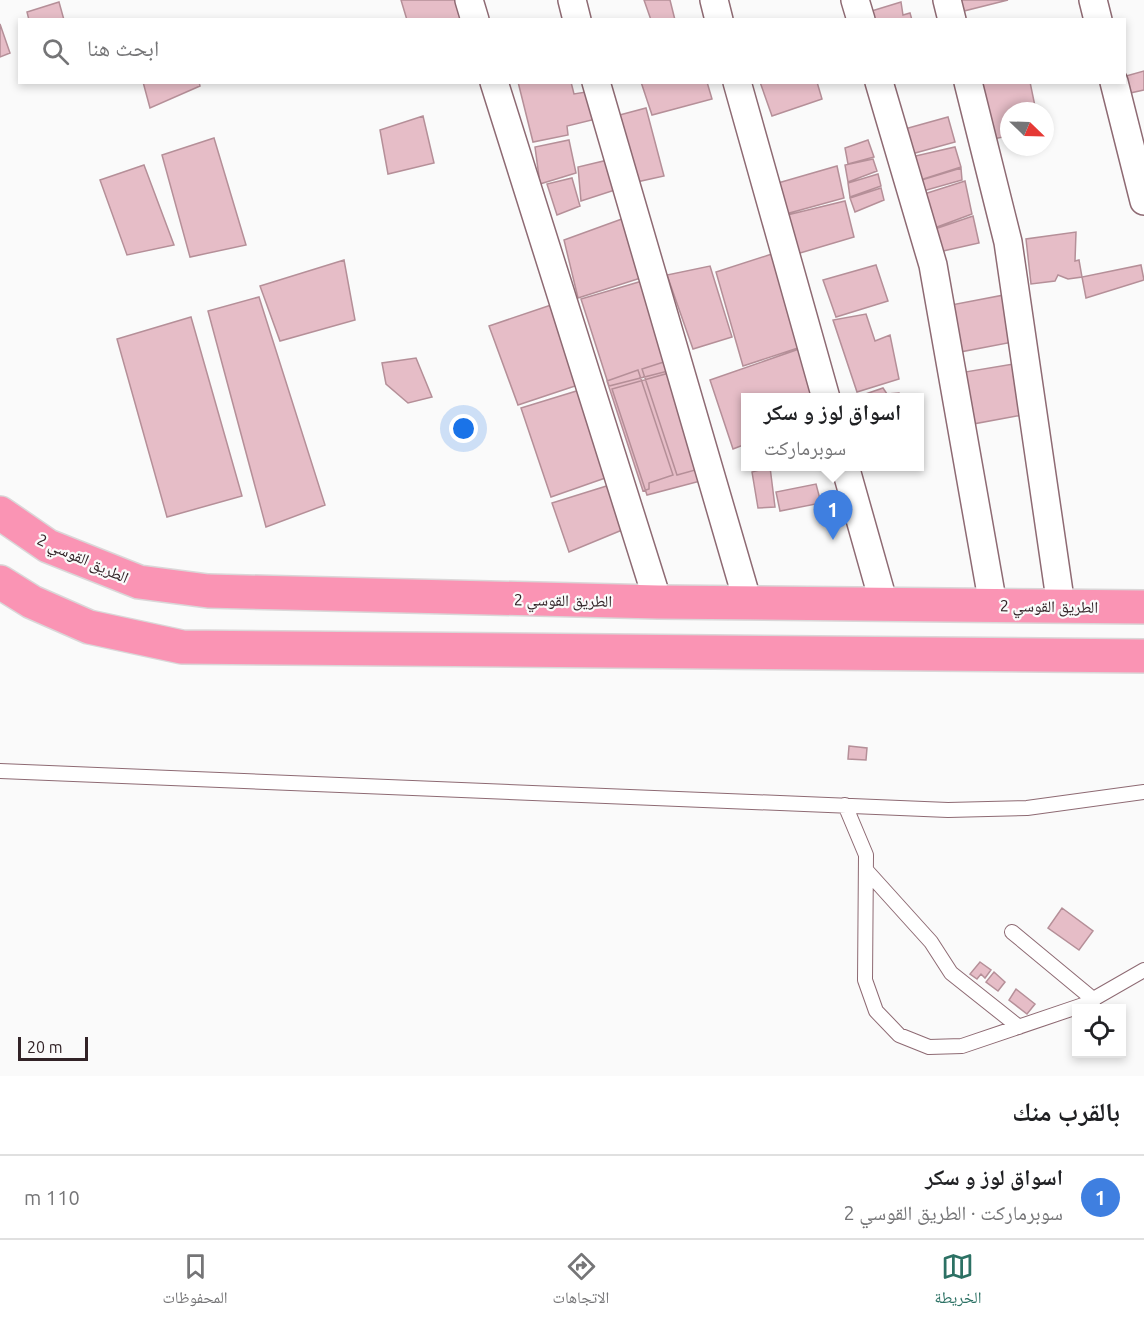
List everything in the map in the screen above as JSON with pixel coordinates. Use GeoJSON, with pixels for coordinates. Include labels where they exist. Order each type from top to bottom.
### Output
{"type":"FeatureCollection","features":[{"type":"Feature","properties":{"kind":"highway","name":"الطريق القوسي 2"},"geometry":{"type":"LineString","coordinates":[[0,513],[48,546],[139,582],[208,591],[658,602],[1144,607]]}},
{"type":"Feature","properties":{"kind":"highway"},"geometry":{"type":"LineString","coordinates":[[0,582],[32,602],[89,627],[182,647],[1144,656]]}},
{"type":"Feature","properties":{"kind":"street"},"geometry":{"type":"LineString","coordinates":[[468,0],[474,18]]}},
{"type":"Feature","properties":{"kind":"street"},"geometry":{"type":"LineString","coordinates":[[572,0],[576,18]]}},
{"type":"Feature","properties":{"kind":"street"},"geometry":{"type":"LineString","coordinates":[[714,0],[718,18]]}},
{"type":"Feature","properties":{"kind":"street"},"geometry":{"type":"LineString","coordinates":[[855,0],[860,18]]}},
{"type":"Feature","properties":{"kind":"street"},"geometry":{"type":"LineString","coordinates":[[947,0],[952,18]]}},
{"type":"Feature","properties":{"kind":"street"},"geometry":{"type":"LineString","coordinates":[[1093,0],[1098,18]]}},
{"type":"Feature","properties":{"kind":"street"},"geometry":{"type":"LineString","coordinates":[[496,84],[658,602]]}},
{"type":"Feature","properties":{"kind":"street"},"geometry":{"type":"LineString","coordinates":[[597,84],[748,603]]}},
{"type":"Feature","properties":{"kind":"street"},"geometry":{"type":"LineString","coordinates":[[738,84],[824,393]]}},
{"type":"Feature","properties":{"kind":"street"},"geometry":{"type":"LineString","coordinates":[[880,84],[933,265],[993,605]]}},
{"type":"Feature","properties":{"kind":"street"},"geometry":{"type":"LineString","coordinates":[[968,84],[1008,242],[1061,606]]}},
{"type":"Feature","properties":{"kind":"street"},"geometry":{"type":"LineString","coordinates":[[1115,84],[1144,201]]}},
{"type":"Feature","properties":{"kind":"street"},"geometry":{"type":"LineString","coordinates":[[846,471],[884,604]]}},
{"type":"Feature","properties":{"kind":"lane"},"geometry":{"type":"LineString","coordinates":[[0,771],[948,810],[1017,809],[1144,792]]}},
{"type":"Feature","properties":{"kind":"lane"},"geometry":{"type":"LineString","coordinates":[[845,805],[864,847],[866,870],[865,980],[869,996],[886,1024],[913,1042],[946,1048],[962,1046],[1094,1000],[1144,970]]}},
{"type":"Feature","properties":{"kind":"lane"},"geometry":{"type":"LineString","coordinates":[[866,870],[925,935],[951,973],[1019,1027]]}},
{"type":"Feature","properties":{"kind":"lane"},"geometry":{"type":"LineString","coordinates":[[1012,932],[1094,1000]]}},
{"type":"Feature","properties":{"kind":"building"},"geometry":{"type":"Polygon","coordinates":[[[401,0],[460,0],[465,18],[406,18],[401,0]]]}},
{"type":"Feature","properties":{"kind":"building"},"geometry":{"type":"Polygon","coordinates":[[[644,0],[670,0],[674,18],[650,18],[644,0]]]}},
{"type":"Feature","properties":{"kind":"building"},"geometry":{"type":"Polygon","coordinates":[[[953,0],[1008,0],[956,13],[953,0]]]}},
{"type":"Feature","properties":{"kind":"building"},"geometry":{"type":"Polygon","coordinates":[[[59,2],[63,18],[28,18],[27,12],[59,2]]]}},
{"type":"Feature","properties":{"kind":"building"},"geometry":{"type":"Polygon","coordinates":[[[901,2],[903,15],[910,13],[911,18],[866,18],[865,13],[901,2]]]}},
{"type":"Feature","properties":{"kind":"building"},"geometry":{"type":"Polygon","coordinates":[[[0,24],[10,53],[0,57],[0,24]]]}},
{"type":"Feature","properties":{"kind":"building"},"geometry":{"type":"Polygon","coordinates":[[[1144,71],[1144,90],[1130,93],[1126,76],[1144,71]]]}},
{"type":"Feature","properties":{"kind":"building"},"geometry":{"type":"Polygon","coordinates":[[[144,84],[200,84],[200,86],[150,108],[144,84]]]}},
{"type":"Feature","properties":{"kind":"building"},"geometry":{"type":"Polygon","coordinates":[[[518,84],[572,84],[574,94],[592,91],[600,118],[567,126],[568,135],[533,142],[518,84]]]}},
{"type":"Feature","properties":{"kind":"building"},"geometry":{"type":"Polygon","coordinates":[[[642,84],[708,84],[712,99],[652,115],[642,84]]]}},
{"type":"Feature","properties":{"kind":"building"},"geometry":{"type":"Polygon","coordinates":[[[761,84],[818,84],[822,99],[772,116],[761,84]]]}},
{"type":"Feature","properties":{"kind":"building"},"geometry":{"type":"Polygon","coordinates":[[[975,84],[1030,84],[1034,102],[1000,102],[1000,138],[988,140],[975,84]]]}},
{"type":"Feature","properties":{"kind":"building"},"geometry":{"type":"Polygon","coordinates":[[[646,108],[664,176],[632,183],[612,117],[646,108]]]}},
{"type":"Feature","properties":{"kind":"building"},"geometry":{"type":"Polygon","coordinates":[[[423,116],[434,163],[388,174],[380,130],[423,116]]]}},
{"type":"Feature","properties":{"kind":"building"},"geometry":{"type":"Polygon","coordinates":[[[948,117],[955,142],[908,155],[901,130],[948,117]]]}},
{"type":"Feature","properties":{"kind":"building"},"geometry":{"type":"Polygon","coordinates":[[[214,138],[246,245],[190,257],[162,155],[214,138]]]}},
{"type":"Feature","properties":{"kind":"building"},"geometry":{"type":"Polygon","coordinates":[[[569,140],[576,173],[540,184],[535,147],[569,140]]]}},
{"type":"Feature","properties":{"kind":"building"},"geometry":{"type":"Polygon","coordinates":[[[868,140],[874,157],[848,164],[845,148],[868,140]]]}},
{"type":"Feature","properties":{"kind":"building"},"geometry":{"type":"Polygon","coordinates":[[[955,147],[961,167],[914,182],[911,157],[955,147]]]}},
{"type":"Feature","properties":{"kind":"building"},"geometry":{"type":"Polygon","coordinates":[[[612,159],[621,188],[581,201],[578,167],[612,159]]]}},
{"type":"Feature","properties":{"kind":"building"},"geometry":{"type":"Polygon","coordinates":[[[873,159],[877,171],[848,182],[845,165],[873,159]]]}},
{"type":"Feature","properties":{"kind":"building"},"geometry":{"type":"Polygon","coordinates":[[[144,165],[174,245],[127,255],[100,180],[144,165]]]}},
{"type":"Feature","properties":{"kind":"building"},"geometry":{"type":"Polygon","coordinates":[[[837,166],[844,198],[782,215],[771,185],[837,166]]]}},
{"type":"Feature","properties":{"kind":"building"},"geometry":{"type":"Polygon","coordinates":[[[961,168],[962,180],[916,193],[915,182],[961,168]]]}},
{"type":"Feature","properties":{"kind":"building"},"geometry":{"type":"Polygon","coordinates":[[[878,174],[881,186],[850,197],[848,183],[878,174]]]}},
{"type":"Feature","properties":{"kind":"building"},"geometry":{"type":"Polygon","coordinates":[[[572,178],[580,206],[557,215],[547,184],[572,178]]]}},
{"type":"Feature","properties":{"kind":"building"},"geometry":{"type":"Polygon","coordinates":[[[965,181],[972,214],[929,230],[921,195],[965,181]]]}},
{"type":"Feature","properties":{"kind":"building"},"geometry":{"type":"Polygon","coordinates":[[[881,188],[884,200],[855,212],[850,198],[881,188]]]}},
{"type":"Feature","properties":{"kind":"building"},"geometry":{"type":"Polygon","coordinates":[[[845,201],[854,237],[790,256],[779,217],[845,201]]]}},
{"type":"Feature","properties":{"kind":"building"},"geometry":{"type":"Polygon","coordinates":[[[630,216],[647,276],[578,298],[564,240],[630,216]]]}},
{"type":"Feature","properties":{"kind":"building"},"geometry":{"type":"Polygon","coordinates":[[[973,216],[979,243],[934,253],[929,231],[973,216]]]}},
{"type":"Feature","properties":{"kind":"building"},"geometry":{"type":"Polygon","coordinates":[[[1076,232],[1075,261],[1079,260],[1082,277],[1068,279],[1058,275],[1055,281],[1031,284],[1026,239],[1076,232]]]}},
{"type":"Feature","properties":{"kind":"building"},"geometry":{"type":"Polygon","coordinates":[[[775,253],[804,346],[743,366],[716,272],[775,253]]]}},
{"type":"Feature","properties":{"kind":"building"},"geometry":{"type":"Polygon","coordinates":[[[344,260],[355,320],[280,341],[260,286],[344,260]]]}},
{"type":"Feature","properties":{"kind":"building"},"geometry":{"type":"Polygon","coordinates":[[[876,265],[888,301],[836,317],[823,280],[876,265]]]}},
{"type":"Feature","properties":{"kind":"building"},"geometry":{"type":"Polygon","coordinates":[[[1141,265],[1144,280],[1086,298],[1082,277],[1141,265]]]}},
{"type":"Feature","properties":{"kind":"building"},"geometry":{"type":"Polygon","coordinates":[[[710,266],[732,337],[693,349],[667,275],[710,266]]]}},
{"type":"Feature","properties":{"kind":"building"},"geometry":{"type":"Polygon","coordinates":[[[649,279],[676,369],[609,386],[581,299],[649,279]]]}},
{"type":"Feature","properties":{"kind":"building"},"geometry":{"type":"Polygon","coordinates":[[[1004,295],[1013,342],[960,352],[951,305],[1004,295]]]}},
{"type":"Feature","properties":{"kind":"building"},"geometry":{"type":"Polygon","coordinates":[[[259,297],[325,505],[266,527],[208,311],[259,297]]]}},
{"type":"Feature","properties":{"kind":"building"},"geometry":{"type":"Polygon","coordinates":[[[557,303],[581,384],[518,405],[489,326],[557,303]]]}},
{"type":"Feature","properties":{"kind":"building"},"geometry":{"type":"Polygon","coordinates":[[[866,314],[875,341],[890,335],[899,379],[857,392],[833,320],[866,314]]]}},
{"type":"Feature","properties":{"kind":"building"},"geometry":{"type":"Polygon","coordinates":[[[191,317],[242,496],[167,517],[117,339],[191,317]]]}},
{"type":"Feature","properties":{"kind":"building"},"geometry":{"type":"Polygon","coordinates":[[[802,348],[816,393],[741,393],[741,446],[733,449],[710,380],[802,348]]]}},
{"type":"Feature","properties":{"kind":"building"},"geometry":{"type":"Polygon","coordinates":[[[416,358],[432,397],[408,403],[386,384],[382,363],[416,358]]]}},
{"type":"Feature","properties":{"kind":"building"},"geometry":{"type":"Polygon","coordinates":[[[673,359],[700,477],[695,470],[677,475],[642,369],[673,359]]]}},
{"type":"Feature","properties":{"kind":"building"},"geometry":{"type":"Polygon","coordinates":[[[1019,363],[1028,414],[973,424],[965,372],[1019,363]]]}},
{"type":"Feature","properties":{"kind":"building"},"geometry":{"type":"Polygon","coordinates":[[[638,370],[673,475],[649,483],[649,489],[643,491],[607,381],[638,370]]]}},
{"type":"Feature","properties":{"kind":"building"},"geometry":{"type":"Polygon","coordinates":[[[676,371],[708,479],[647,495],[612,389],[676,371]]]}},
{"type":"Feature","properties":{"kind":"building"},"geometry":{"type":"Polygon","coordinates":[[[883,388],[886,393],[868,393],[883,388]]]}},
{"type":"Feature","properties":{"kind":"building"},"geometry":{"type":"Polygon","coordinates":[[[583,389],[611,476],[551,497],[521,408],[583,389]]]}},
{"type":"Feature","properties":{"kind":"building"},"geometry":{"type":"Polygon","coordinates":[[[770,471],[775,507],[758,508],[752,472],[770,471]]]}},
{"type":"Feature","properties":{"kind":"building"},"geometry":{"type":"Polygon","coordinates":[[[613,484],[627,528],[569,552],[552,503],[613,484]]]}},
{"type":"Feature","properties":{"kind":"building"},"geometry":{"type":"Polygon","coordinates":[[[816,484],[821,503],[780,511],[776,492],[816,484]]]}},
{"type":"Feature","properties":{"kind":"building"},"geometry":{"type":"Polygon","coordinates":[[[849,746],[867,748],[866,760],[848,759],[849,746]]]}},
{"type":"Feature","properties":{"kind":"building"},"geometry":{"type":"Polygon","coordinates":[[[1062,908],[1093,931],[1079,950],[1048,928],[1062,908]]]}},
{"type":"Feature","properties":{"kind":"building"},"geometry":{"type":"Polygon","coordinates":[[[980,962],[991,970],[985,978],[981,974],[977,979],[970,974],[980,962]]]}},
{"type":"Feature","properties":{"kind":"building"},"geometry":{"type":"Polygon","coordinates":[[[994,972],[1005,982],[998,991],[986,982],[994,972]]]}},
{"type":"Feature","properties":{"kind":"building"},"geometry":{"type":"Polygon","coordinates":[[[1016,989],[1035,1004],[1027,1014],[1009,1000],[1016,989]]]}},
{"type":"Feature","properties":{"kind":"place","name":"اسواق لوز و سكر"},"geometry":{"type":"Point","coordinates":[833,540]}}]}
